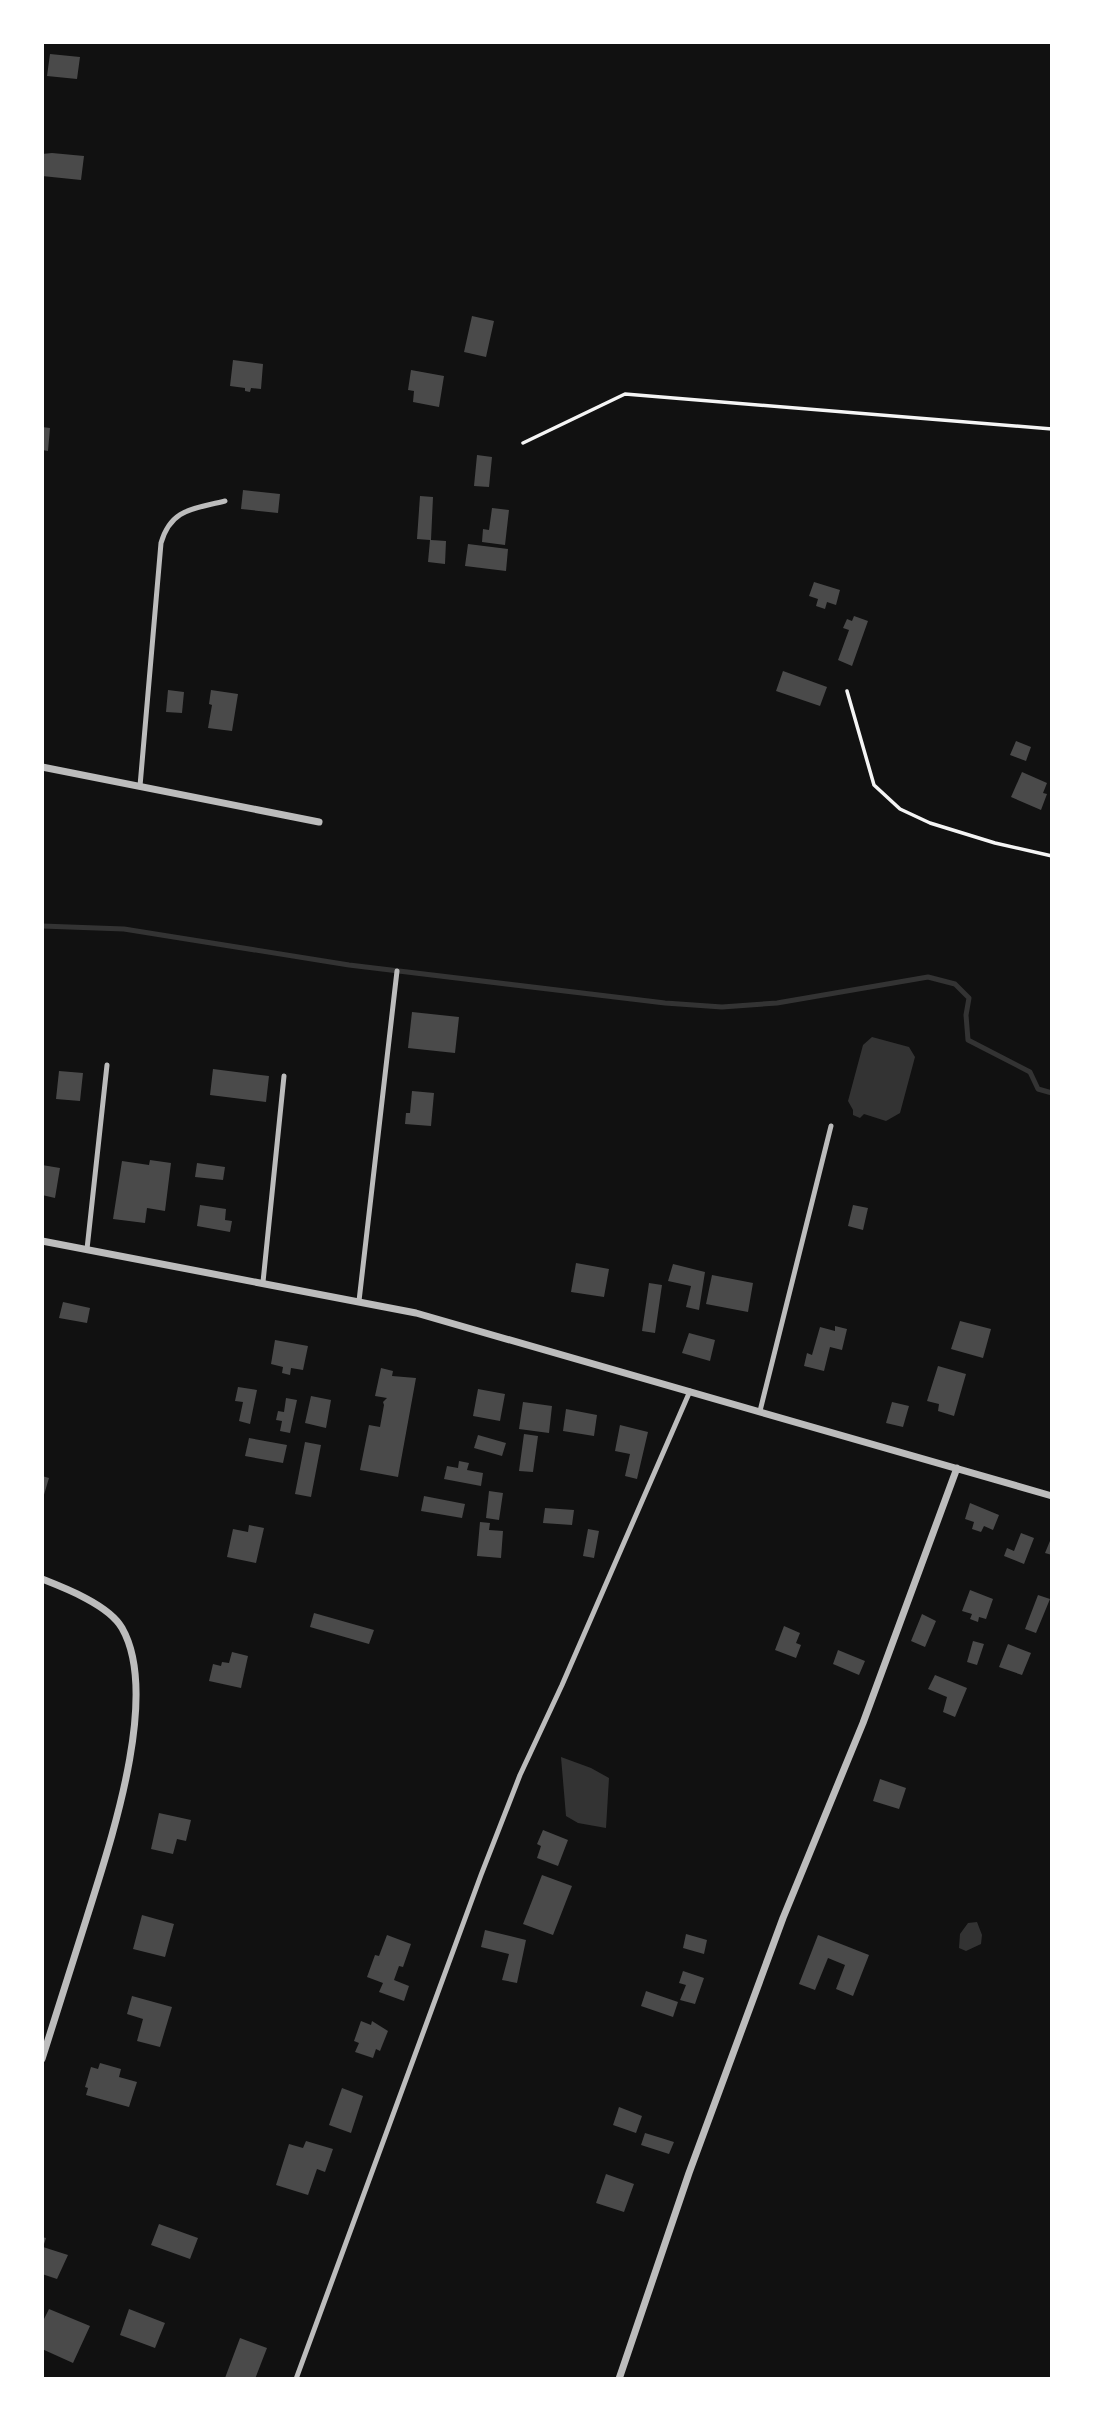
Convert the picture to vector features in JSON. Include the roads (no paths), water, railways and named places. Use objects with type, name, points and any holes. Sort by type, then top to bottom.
[{"type":"street","points":[[42,767],[318,822]]},
{"type":"street","points":[[42,1241],[416,1312],[1052,1496]]},
{"type":"street","points":[[619,2379],[689,2173],[783,1918],[863,1723],[957,1468]]},
{"type":"street","points":[[42,1579],[83,1598],[103,1610],[122,1627],[134,1658],[137,1684],[131,1747],[120,1809],[42,2059]]},
{"type":"lane","points":[[140,786],[161,543],[165,530],[180,513],[225,501]]},
{"type":"lane","points":[[359,1301],[397,971]]},
{"type":"lane","points":[[87,1249],[107,1065]]},
{"type":"lane","points":[[264,1282],[284,1076]]},
{"type":"lane","points":[[760,1411],[831,1126]]},
{"type":"lane","points":[[296,2379],[466,1914],[520,1775],[690,1391]]},
{"type":"waterway","points":[[42,926],[124,929],[349,965],[665,1003],[722,1007],[777,1003],[928,977],[955,984],[969,998],[966,1015],[968,1040],[1030,1072],[1038,1089],[1052,1093]]}]
